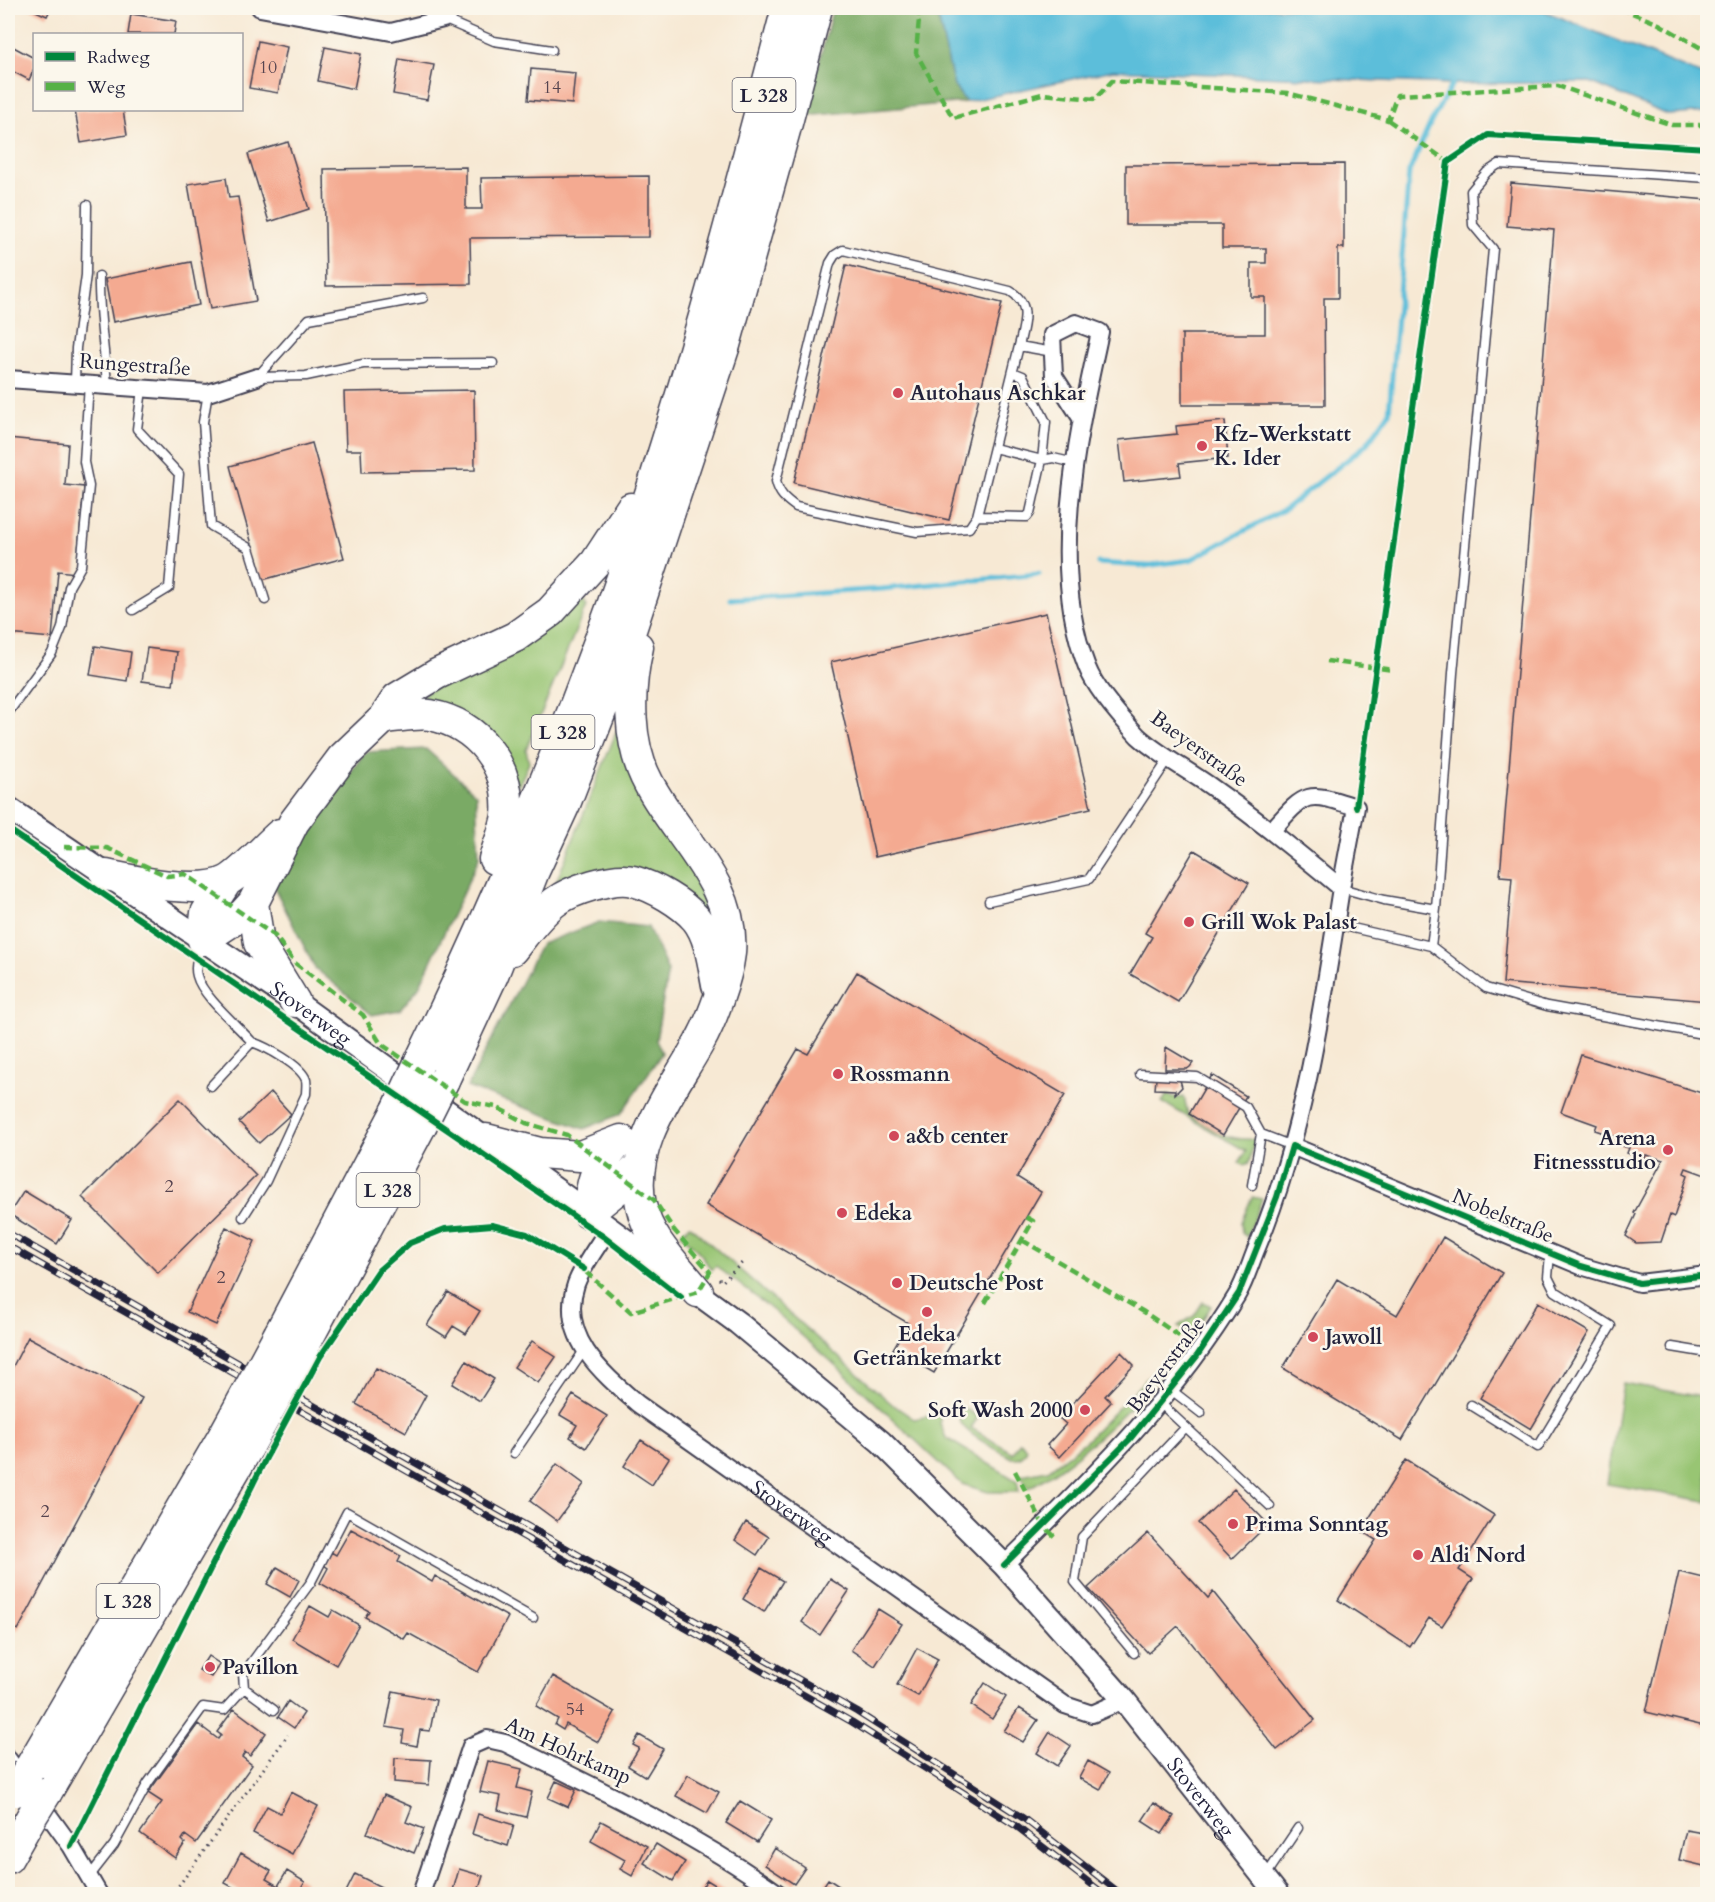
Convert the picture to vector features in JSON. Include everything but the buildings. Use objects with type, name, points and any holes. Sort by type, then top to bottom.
[{"type":"highway","name":"L 328","points":[[291,1341],[459,981],[514,856],[600,638],[653,479],[741,183],[787,8]]},
{"type":"highway","name":"L 328","points":[[8,1857],[23,1788],[237,1439],[291,1341],[422,1126],[493,975],[622,657],[665,530],[725,345],[787,123],[816,8]]},
{"type":"highway","points":[[202,940],[243,914],[253,903],[294,822],[342,758],[384,718],[397,698],[437,674],[515,637],[550,612],[595,563],[653,479]]},
{"type":"highway","points":[[665,530],[633,668],[634,744],[649,784],[713,878],[727,915],[730,953],[719,994],[700,1041],[662,1103],[640,1165],[641,1206],[654,1237],[707,1285]]},
{"type":"highway","points":[[384,718],[429,715],[462,725],[488,747],[505,782],[507,815],[459,981]]},
{"type":"highway","points":[[202,940],[206,913],[227,881],[294,822]]},
{"type":"highway","points":[[106,875],[159,886],[187,887],[227,881]]},
{"type":"highway","points":[[493,975],[536,920],[556,901],[585,886],[632,880],[667,896],[697,920],[710,951],[719,994]]},
{"type":"highway","points":[[253,903],[259,943],[295,1002]]},
{"type":"highway","points":[[599,1220],[592,1180],[601,1162],[621,1140],[662,1103]]},
{"type":"highway","points":[[486,1139],[540,1153],[579,1156],[621,1140]]},
{"type":"highway","points":[[599,1220],[614,1192],[640,1165]]},
{"type":"street","points":[[260,8],[390,32],[449,13]]},
{"type":"street","name":"Baeyerstraße","points":[[1053,352],[1052,335],[1076,323],[1100,332],[1081,418],[1066,556],[1076,627],[1087,668],[1110,703],[1140,737],[1272,830],[1341,888]]},
{"type":"street","points":[[1053,352],[1054,376],[1081,418]]},
{"type":"street","name":"Rungestraße","points":[[8,379],[208,393],[257,376]]},
{"type":"street","name":"Baeyerstraße","points":[[1004,1565],[1129,1440],[1197,1356],[1239,1293],[1277,1197],[1306,1094],[1356,807],[1316,794],[1297,801],[1272,830]]},
{"type":"street","name":"Stoverweg","points":[[8,808],[295,1002],[599,1220],[707,1285],[881,1442],[1004,1565],[1124,1700],[1271,1886]]},
{"type":"street","name":"Nobelstraße","points":[[1292,1146],[1581,1266],[1639,1283],[1707,1275]]},
{"type":"street","name":"Stoverweg","points":[[599,1220],[576,1285],[572,1309],[575,1332],[596,1367],[638,1404],[1065,1705],[1092,1714],[1124,1700]]},
{"type":"street","name":"Am Hohrkamp","points":[[421,1894],[471,1746],[487,1739],[505,1743],[642,1809],[748,1872],[779,1894]]},
{"type":"street","points":[[23,1788],[71,1846],[99,1894]]},
{"type":"lane","points":[[449,13],[494,41],[552,50]]},
{"type":"lane","points":[[1431,946],[1436,909],[1453,673],[1492,249],[1473,225],[1471,191],[1487,172],[1499,164],[1707,178]]},
{"type":"lane","points":[[8,712],[52,653],[62,628],[69,587],[81,566],[89,486],[84,462],[82,384],[76,348],[86,275],[87,206]]},
{"type":"lane","points":[[843,250],[1010,291],[1019,296],[1024,304],[1025,316],[1019,346],[977,516],[969,528],[917,532],[796,507],[784,499],[776,481],[830,263],[835,255],[843,250]]},
{"type":"lane","points":[[99,276],[98,306],[105,335],[107,386]]},
{"type":"lane","points":[[257,376],[309,319],[423,298]]},
{"type":"lane","points":[[1019,346],[1053,352]]},
{"type":"lane","points":[[257,376],[306,376],[363,364],[493,363]]},
{"type":"lane","points":[[977,516],[1027,517],[1030,513],[1042,460],[1046,422],[1023,376],[1013,372]]},
{"type":"lane","points":[[133,610],[169,588],[179,474],[137,429],[142,389]]},
{"type":"lane","points":[[208,393],[203,422],[211,526],[249,548],[265,600]]},
{"type":"lane","points":[[994,448],[1042,460],[1053,458],[1076,463]]},
{"type":"lane","points":[[989,901],[1089,879],[1170,757]]},
{"type":"lane","points":[[1341,888],[1384,900],[1436,909]]},
{"type":"lane","points":[[1335,924],[1431,946],[1486,988],[1547,1006],[1707,1035]]},
{"type":"lane","points":[[202,940],[196,975],[202,987],[252,1042],[284,1060],[300,1072],[307,1081],[306,1094],[266,1181],[243,1216]]},
{"type":"lane","points":[[211,1086],[252,1042]]},
{"type":"lane","points":[[1140,1074],[1197,1077],[1246,1107],[1261,1134],[1252,1185]]},
{"type":"lane","points":[[1261,1134],[1292,1146]]},
{"type":"lane","points":[[1471,1405],[1538,1447],[1611,1326],[1555,1291],[1548,1277],[1550,1254]]},
{"type":"lane","points":[[1672,1347],[1707,1353]]},
{"type":"lane","points":[[514,1453],[585,1348]]},
{"type":"lane","points":[[1165,1396],[1201,1413]]},
{"type":"lane","points":[[1165,1396],[1186,1427],[1269,1506]]},
{"type":"lane","points":[[1134,1653],[1075,1582],[1082,1537],[1186,1427]]},
{"type":"lane","points":[[89,1877],[114,1845],[148,1783],[203,1707],[224,1710],[244,1688],[243,1674],[311,1582],[346,1512],[532,1618]]},
{"type":"lane","points":[[244,1688],[274,1710]]},
{"type":"lane","points":[[1271,1886],[1298,1828]]},
{"type":"path","points":[[707,1285],[722,1281],[744,1261]]},
{"type":"path","points":[[170,1894],[180,1884],[288,1735]]},
{"type":"green space","points":[[833,8],[936,8],[954,86],[966,102],[805,116]]},
{"type":"green space","points":[[582,596],[586,606],[526,750],[529,763],[519,785],[417,698]]},
{"type":"green space","points":[[619,725],[691,860],[723,938],[675,888],[553,890]]},
{"type":"green space","points":[[426,749],[476,794],[479,858],[419,987],[400,1010],[372,1015],[315,968],[272,883],[365,752]]},
{"type":"green space","points":[[599,922],[648,927],[668,971],[656,1040],[662,1053],[621,1114],[584,1129],[467,1087],[541,944]]},
{"type":"green space","points":[[1167,1095],[1184,1097],[1188,1114],[1220,1133],[1235,1138],[1255,1139],[1249,1163],[1244,1165],[1239,1163],[1246,1151],[1162,1102]]},
{"type":"green space","points":[[1252,1197],[1262,1199],[1247,1237],[1242,1233],[1241,1222]]},
{"type":"green space","points":[[689,1225],[892,1404],[914,1419],[940,1414],[940,1423],[946,1438],[1017,1481],[1019,1492],[988,1492],[962,1484],[832,1362],[770,1308],[716,1266],[711,1270],[701,1254],[681,1234]]},
{"type":"green space","points":[[1203,1302],[1211,1306],[1193,1336],[1178,1326],[1194,1316]]},
{"type":"green space","points":[[1180,1344],[1184,1347],[1169,1365],[1112,1425],[1069,1461],[1028,1488],[1021,1475],[1048,1470],[1086,1441]]},
{"type":"green space","points":[[1623,1383],[1707,1398],[1707,1501],[1607,1484]]},
{"type":"green space","points":[[964,1408],[978,1417],[971,1428],[1013,1453],[1020,1442],[1027,1448],[1025,1453],[1020,1457],[1012,1458],[977,1438],[969,1432],[959,1418],[959,1410]]},
{"type":"water","points":[[936,8],[1537,8],[1707,77],[1707,112],[1668,115],[1590,82],[1452,84],[1113,70],[966,102],[954,86]]},
{"type":"waterway","points":[[1098,563],[1145,566],[1190,560],[1285,509],[1366,445],[1389,413],[1409,172],[1431,122],[1452,84]]},
{"type":"waterway","points":[[730,599],[882,589],[1039,574]]},
{"type":"railway","points":[[8,1233],[857,1712],[1023,1818],[1121,1894]]},
{"type":"railway","points":[[8,1246],[852,1722],[1016,1826],[1104,1894]]},
{"type":"marked path","points":[[920,8],[916,53],[953,118],[1042,94],[1095,99],[1112,81],[1288,93],[1388,120],[1397,95],[1558,86],[1672,125],[1708,125]]},
{"type":"marked path","points":[[1620,8],[1659,24],[1708,52]]},
{"type":"marked path","points":[[1388,120],[1448,162]]},
{"type":"marked path","points":[[1327,661],[1393,670]]},
{"type":"marked path","points":[[64,847],[107,848],[167,876],[185,874],[275,936],[295,963],[363,1015],[381,1044],[465,1101],[496,1107],[526,1123],[567,1135],[654,1200],[674,1230],[710,1272],[698,1292],[631,1312],[580,1267]]},
{"type":"marked path","points":[[985,1303],[1033,1221],[1026,1217]]},
{"type":"marked path","points":[[1022,1240],[1144,1312],[1191,1344]]},
{"type":"marked path","points":[[1015,1471],[1044,1526],[1057,1539]]},
{"type":"cycle path","points":[[1356,807],[1448,162],[1488,135],[1708,148]]},
{"type":"cycle path","points":[[8,829],[604,1237],[681,1297]]},
{"type":"cycle path","points":[[1004,1565],[1129,1440],[1197,1356],[1239,1293],[1277,1197],[1292,1146],[1581,1266],[1639,1283],[1708,1275]]},
{"type":"cycle path","points":[[71,1846],[267,1456],[320,1357],[379,1270],[410,1243],[445,1229],[492,1225],[527,1234],[584,1269]]},
{"type":"place","name":"Autohaus Aschkar","points":[[898,393]]},
{"type":"place","name":"Kfz-Werkstatt K. Ider","points":[[1202,446]]},
{"type":"place","name":"Grill Wok Palast","points":[[1189,922]]},
{"type":"place","name":"Rossmann","points":[[838,1074]]},
{"type":"place","name":"a&b center","points":[[894,1136]]},
{"type":"place","name":"Arena Fitnessstudio","points":[[1668,1150]]},
{"type":"place","name":"Edeka","points":[[842,1213]]},
{"type":"place","name":"Deutsche Post","points":[[897,1283]]},
{"type":"place","name":"Edeka Getränkemarkt","points":[[927,1312]]},
{"type":"place","name":"Jawoll","points":[[1313,1337]]},
{"type":"place","name":"Soft Wash 2000","points":[[1085,1410]]},
{"type":"place","name":"Prima Sonntag","points":[[1233,1524]]},
{"type":"place","name":"Aldi Nord","points":[[1418,1555]]},
{"type":"place","name":"Pavillon","points":[[210,1667]]}]
